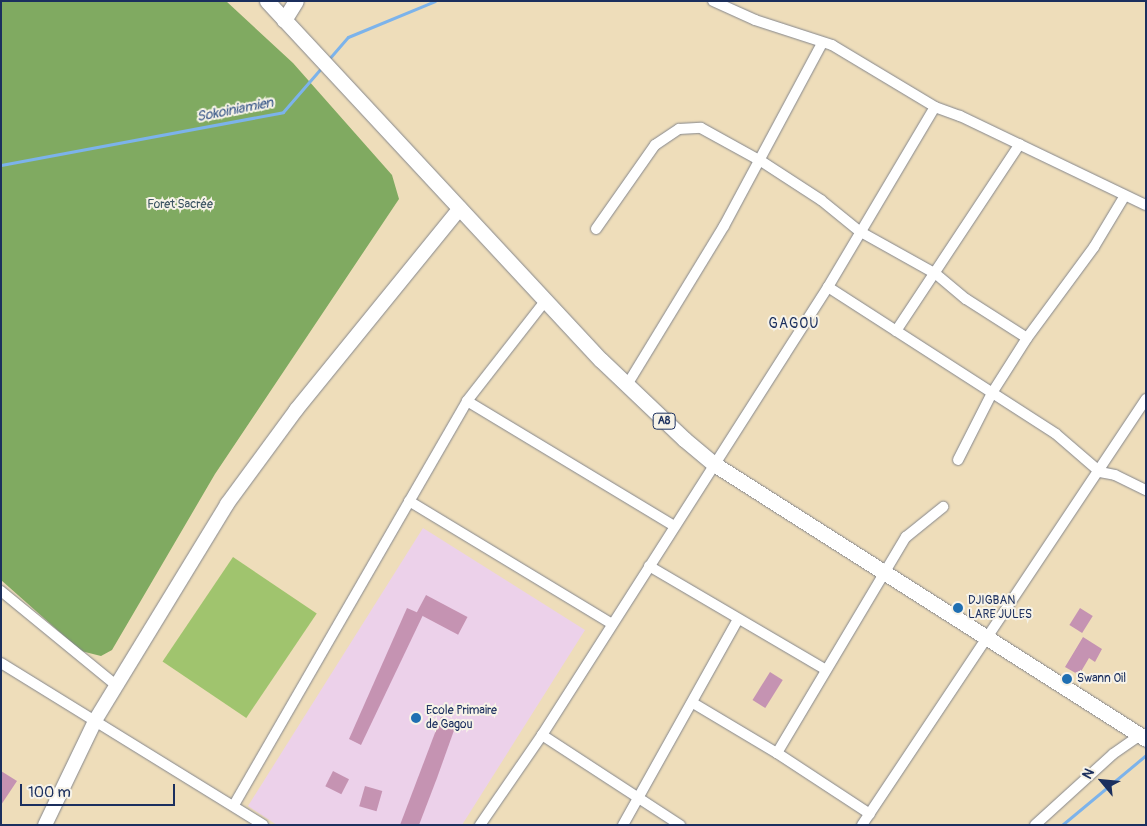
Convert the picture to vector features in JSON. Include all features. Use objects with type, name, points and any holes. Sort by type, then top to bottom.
[{"type":"main road","name":"A8","points":[[267,1],[627,385],[714,464],[884,570],[1143,737]]},
{"type":"main road","points":[[284,20],[296,1]]},
{"type":"street","points":[[713,1],[755,20],[838,48],[935,107],[960,116],[1124,197],[1146,205]]},
{"type":"street","points":[[627,385],[761,161],[822,42]]},
{"type":"street","points":[[480,825],[542,736],[674,526],[828,288],[859,231],[935,107]]},
{"type":"street","points":[[596,228],[650,150],[679,129],[706,130],[761,161],[821,200],[859,231],[936,274],[966,299],[1027,338]]},
{"type":"street","points":[[896,331],[936,274],[1020,144]]},
{"type":"street","points":[[958,460],[992,393],[1027,338],[1094,247],[1124,197]]},
{"type":"street","points":[[45,825],[96,719],[205,535],[249,472],[460,208]]},
{"type":"street","points":[[828,288],[1056,434],[1100,472],[1115,475],[1146,490]]},
{"type":"street","points":[[234,805],[466,401],[546,300]]},
{"type":"street","points":[[862,825],[987,636],[1100,472],[1146,399]]},
{"type":"street","points":[[466,401],[674,526]]},
{"type":"street","points":[[409,501],[612,624]]},
{"type":"street","points":[[777,753],[884,570],[906,537],[943,507]]},
{"type":"street","points":[[649,566],[826,670]]},
{"type":"street","points":[[1,590],[116,685]]},
{"type":"street","points":[[623,825],[738,619]]},
{"type":"street","points":[[1,663],[96,719],[263,825]]},
{"type":"street","points":[[692,703],[777,753],[870,814]]},
{"type":"street","points":[[542,736],[680,825]]},
{"type":"street","points":[[1035,825],[1112,754],[1143,737]]},
{"type":"shaded area","name":"Ecole Primaire de Gagou","points":[[423,528],[585,630],[462,825],[277,825],[248,806]]},
{"type":"green space","name":"Foret Sacrée","points":[[1,1],[226,1],[293,63],[392,175],[399,199],[215,474],[112,650],[101,656],[81,651],[1,580]]},
{"type":"green space","points":[[233,557],[317,613],[246,718],[163,661]]},
{"type":"building","points":[[426,595],[467,617],[458,635],[417,613]]},
{"type":"building","points":[[407,608],[423,615],[361,745],[349,739]]},
{"type":"building","points":[[1080,608],[1093,616],[1082,633],[1069,625]]},
{"type":"building","points":[[1083,637],[1102,649],[1095,662],[1089,658],[1079,675],[1065,667]]},
{"type":"building","points":[[770,672],[783,680],[765,708],[753,700]]},
{"type":"building","points":[[441,717],[457,722],[437,778],[419,825],[400,825]]},
{"type":"building","points":[[1,771],[17,781],[1,805]]},
{"type":"building","points":[[333,771],[349,779],[341,794],[325,786]]},
{"type":"building","points":[[365,786],[382,791],[377,811],[359,806]]},
{"type":"waterway","name":"Sokoiniamien","points":[[328,60],[348,37],[435,1]]},
{"type":"waterway","name":"Sokoiniamien","points":[[1,165],[283,112],[322,67]]},
{"type":"waterway","points":[[1062,825],[1146,755]]},
{"type":"place","name":"DJIGBAN LARE JULES","points":[[958,608]]},
{"type":"place","name":"Swann Oil","points":[[1067,679]]},
{"type":"place","name":"Ecole Primaire de Gagou","points":[[416,718]]},
{"type":"district","name":"GAGOU","points":[[794,324]]}]
